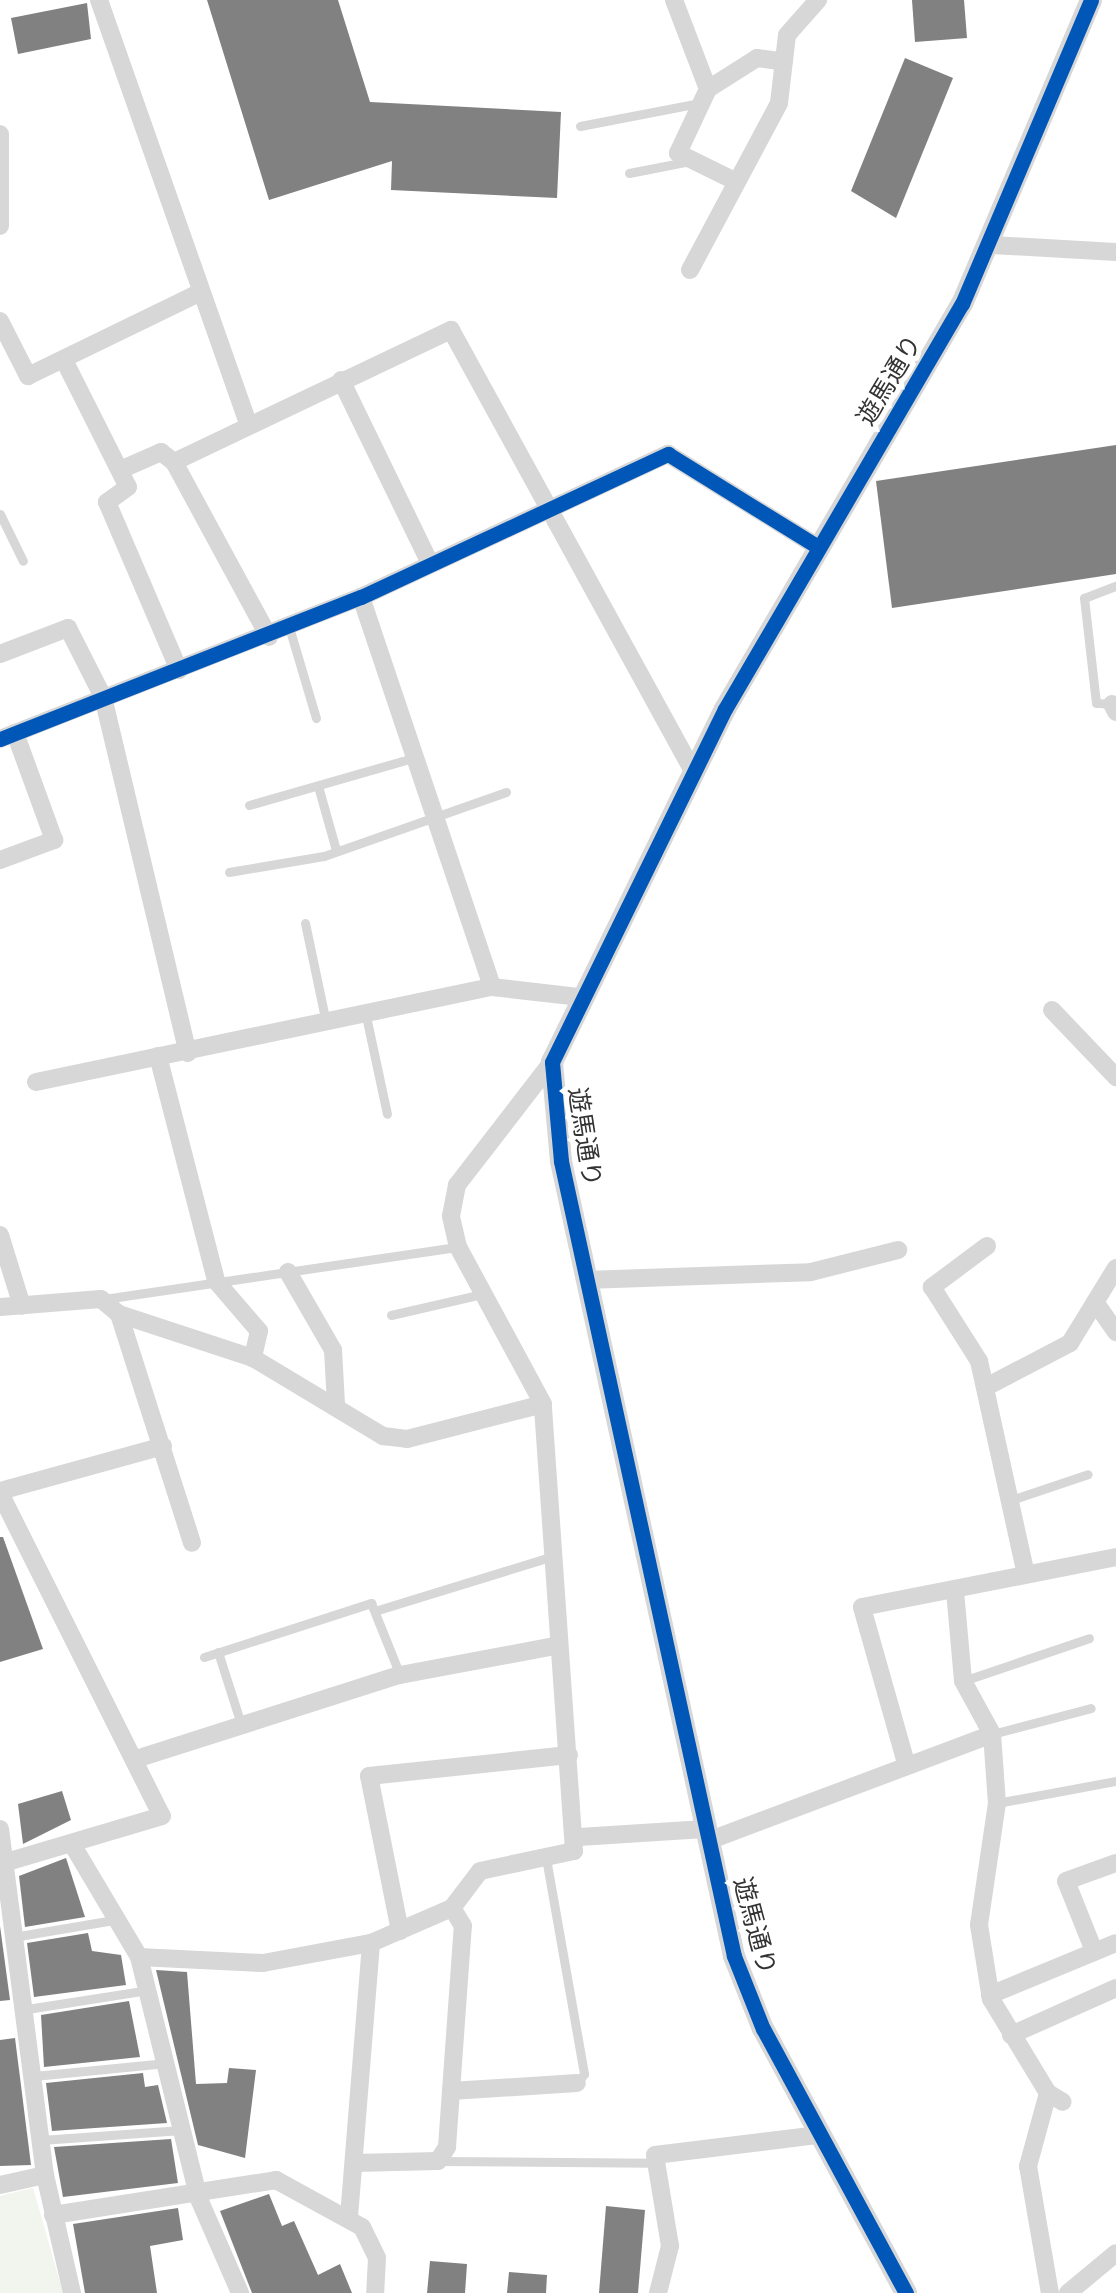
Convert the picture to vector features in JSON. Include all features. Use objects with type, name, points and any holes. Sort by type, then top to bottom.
[{"type":"street","points":[[99,0],[249,425]]},
{"type":"street","points":[[674,0],[705,96]]},
{"type":"street","points":[[690,270],[779,104],[786,35],[818,0]]},
{"type":"street","name":"遊馬通り","points":[[906,2293],[817,2135],[747,1996],[706,1835],[586,1280],[552,1062],[580,997],[694,773],[818,547],[992,245],[1092,0]]},
{"type":"street","points":[[735,181],[678,153],[705,96],[757,58],[784,62]]},
{"type":"street","points":[[0,134],[0,226]]},
{"type":"street","points":[[992,245],[1116,252]]},
{"type":"street","points":[[0,321],[28,376],[201,292]]},
{"type":"street","points":[[174,462],[451,330],[694,773]]},
{"type":"street","points":[[64,360],[128,487],[107,502],[179,670]]},
{"type":"street","points":[[341,380],[430,563]]},
{"type":"street","points":[[120,470],[161,452],[174,462],[270,637]]},
{"type":"street","points":[[0,860],[54,840],[8,736],[270,637],[668,454],[818,547]]},
{"type":"street","points":[[361,598],[409,760],[492,988]]},
{"type":"street","points":[[0,654],[68,628],[103,697],[188,1053]]},
{"type":"street","points":[[36,1082],[492,988],[580,997]]},
{"type":"street","points":[[1052,1010],[1116,1076]]},
{"type":"street","points":[[158,1056],[218,1283],[259,1331],[252,1358]]},
{"type":"street","points":[[139,1957],[263,1963],[371,1943],[452,1908],[480,1871],[574,1851],[580,1836],[555,1646],[550,1558],[556,1509],[544,1404],[458,1247],[457,1186],[552,1062]]},
{"type":"street","points":[[0,1235],[22,1306]]},
{"type":"street","points":[[987,1246],[932,1287],[986,1387],[1005,1502],[1025,1571]]},
{"type":"street","points":[[586,1280],[811,1272],[898,1250]]},
{"type":"street","points":[[986,1387],[1070,1344],[1116,1268]]},
{"type":"street","points":[[288,1272],[333,1350],[336,1403]]},
{"type":"street","points":[[0,1308],[101,1299],[119,1314],[252,1358],[336,1403],[383,1436],[407,1439],[544,1404]]},
{"type":"street","points":[[1095,1302],[1116,1332]]},
{"type":"street","points":[[119,1314],[192,1542]]},
{"type":"street","points":[[5,1862],[162,1816],[0,1492],[163,1446]]},
{"type":"street","points":[[906,1763],[862,1607],[955,1591],[1025,1571],[1116,1557]]},
{"type":"street","points":[[955,1591],[963,1681],[992,1734],[997,1804],[979,1925],[990,1995],[1011,2035],[1055,2098],[1028,2166],[1050,2293]]},
{"type":"street","points":[[136,1759],[400,1675],[555,1646]]},
{"type":"street","points":[[580,1836],[706,1835],[992,1734]]},
{"type":"street","points":[[400,1932],[369,1776],[569,1755]]},
{"type":"street","points":[[0,1830],[19,1936],[45,2175],[72,2293]]},
{"type":"street","points":[[72,1844],[139,1957],[199,2199],[240,2293]]},
{"type":"street","points":[[1094,1951],[1066,1881],[1116,1862]]},
{"type":"street","points":[[354,2163],[438,2161],[451,2091],[463,1926],[452,1908]]},
{"type":"street","points":[[349,2217],[371,1943]]},
{"type":"street","points":[[990,1995],[1116,1943]]},
{"type":"street","points":[[1011,2035],[1116,1988]]},
{"type":"street","points":[[451,2091],[577,2083]]},
{"type":"street","points":[[658,2293],[670,2246],[651,2162],[817,2135]]},
{"type":"street","points":[[0,2185],[45,2175]]},
{"type":"street","points":[[53,2216],[199,2199],[260,2176],[349,2217],[377,2258],[375,2293]]},
{"type":"street","points":[[1068,2293],[1116,2253]]},
{"type":"lane","points":[[580,126],[705,96]]},
{"type":"lane","points":[[629,173],[693,160]]},
{"type":"lane","points":[[0,514],[23,561]]},
{"type":"lane","points":[[1114,708],[1096,703],[1084,598],[1116,586]]},
{"type":"lane","points":[[290,627],[316,718]]},
{"type":"lane","points":[[250,805],[409,760]]},
{"type":"lane","points":[[318,786],[336,850]]},
{"type":"lane","points":[[229,872],[336,850],[506,792]]},
{"type":"lane","points":[[304,923],[327,1025]]},
{"type":"lane","points":[[366,1016],[386,1114]]},
{"type":"lane","points":[[101,1299],[458,1247]]},
{"type":"lane","points":[[391,1315],[482,1294]]},
{"type":"lane","points":[[1005,1502],[1088,1474]]},
{"type":"lane","points":[[378,1610],[550,1558]]},
{"type":"lane","points":[[204,1657],[371,1603],[378,1610],[400,1675]]},
{"type":"lane","points":[[963,1681],[1089,1638]]},
{"type":"lane","points":[[218,1652],[241,1724]]},
{"type":"lane","points":[[992,1734],[1091,1708]]},
{"type":"lane","points":[[997,1804],[1116,1781]]},
{"type":"lane","points":[[546,1858],[584,2074],[577,2083]]},
{"type":"lane","points":[[19,1936],[114,1920]]},
{"type":"lane","points":[[27,2009],[148,1990]]},
{"type":"lane","points":[[34,2076],[167,2063]]},
{"type":"lane","points":[[41,2140],[182,2130]]},
{"type":"lane","points":[[438,2161],[651,2162]]},
{"type":"shaded area","points":[[33,2188],[63,2293],[0,2293],[0,2196]]},
{"type":"building","points":[[207,0],[338,0],[370,102],[561,112],[557,198],[391,190],[392,161],[269,200]]},
{"type":"building","points":[[912,0],[964,0],[967,38],[915,42]]},
{"type":"building","points":[[87,3],[91,39],[18,54],[11,18]]},
{"type":"building","points":[[905,58],[953,78],[896,218],[851,191]]},
{"type":"building","points":[[1116,445],[1116,574],[892,608],[876,481]]},
{"type":"building","points":[[0,1537],[43,1649],[0,1662]]},
{"type":"building","points":[[62,1791],[71,1820],[23,1844],[18,1804]]},
{"type":"building","points":[[66,1858],[85,1917],[25,1927],[19,1876]]},
{"type":"building","points":[[0,1926],[10,2000],[0,2001]]},
{"type":"building","points":[[88,1933],[92,1951],[121,1955],[126,1985],[34,1997],[27,1943]]},
{"type":"building","points":[[156,1970],[187,1972],[196,2084],[227,2083],[229,2068],[256,2070],[245,2158],[198,2145]]},
{"type":"building","points":[[129,2001],[140,2057],[44,2067],[41,2015]]},
{"type":"building","points":[[15,2038],[31,2165],[0,2166],[0,2040]]},
{"type":"building","points":[[143,2073],[145,2087],[158,2085],[167,2123],[52,2131],[46,2083]]},
{"type":"building","points":[[171,2139],[178,2183],[63,2197],[54,2147]]},
{"type":"building","points":[[269,2194],[282,2226],[294,2221],[318,2275],[340,2264],[352,2293],[252,2293],[220,2211]]},
{"type":"building","points":[[606,2206],[645,2210],[638,2293],[599,2293]]},
{"type":"building","points":[[178,2208],[183,2240],[150,2246],[157,2293],[85,2293],[73,2224]]},
{"type":"building","points":[[430,2261],[467,2264],[465,2293],[427,2293]]},
{"type":"building","points":[[509,2272],[547,2275],[546,2293],[507,2293]]},
{"type":"cycle path","points":[[906,2293],[763,2029],[734,1956],[561,1161],[552,1062],[725,709],[962,304],[1091,0]]},
{"type":"cycle path","points":[[0,739],[361,597],[668,454],[818,547]]}]
